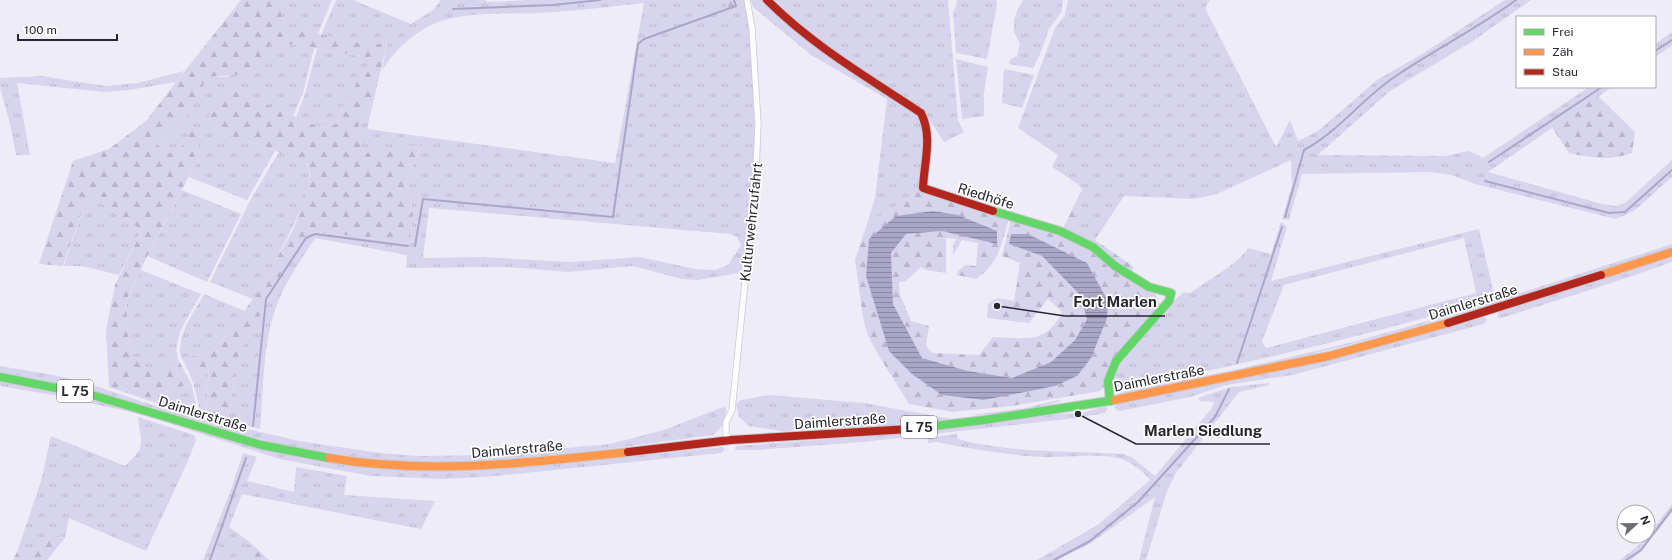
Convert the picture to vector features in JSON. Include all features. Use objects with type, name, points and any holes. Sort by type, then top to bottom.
[{"type":"main road","name":"Riedhöfe","points":[[766,0],[791,24],[811,40],[921,113],[927,127],[923,188],[1060,231],[1093,247],[1115,266],[1149,287],[1171,293],[1169,301],[1154,316],[1116,361],[1108,381],[1109,397]]},
{"type":"main road","name":"Daimlerstraße","points":[[0,377],[71,390],[261,445],[308,455],[346,461],[408,466],[453,467],[520,464],[731,440],[896,430],[984,420],[1242,375],[1336,354],[1492,310],[1672,252]]},
{"type":"street","name":"Kulturwehrzufahrt","points":[[731,440],[726,435],[726,422],[732,410],[756,173],[758,123],[752,28],[747,0]]},
{"type":"green space","points":[[241,0],[281,0],[282,20],[289,28],[366,44],[387,44],[375,94],[355,133],[361,142],[364,153],[422,144],[406,180],[413,213],[410,243],[317,232],[309,233],[247,336],[237,360],[228,420],[206,414],[209,369],[189,372],[182,359],[210,352],[225,337],[253,299],[292,232],[299,214],[310,175],[307,164],[301,160],[212,129],[206,119],[227,88],[322,128],[336,124],[346,100],[372,58],[283,43],[271,44],[268,48],[264,61],[253,70],[238,74],[208,77],[184,119],[156,144],[177,157],[192,127],[200,131],[198,159],[152,246],[126,301],[129,351],[153,374],[179,361],[191,383],[158,395],[156,403],[109,387],[106,330],[115,285],[142,230],[98,201],[85,202],[63,266],[39,264],[73,161],[109,149],[146,121]]},
{"type":"green space","points":[[281,0],[332,0],[318,34],[289,28],[282,20]]},
{"type":"green space","points":[[336,0],[353,0],[411,24],[433,10],[441,0],[485,0],[488,2],[528,0],[725,0],[729,13],[747,9],[754,76],[755,108],[753,173],[744,272],[698,280],[682,279],[633,266],[568,272],[507,267],[406,268],[407,255],[315,238],[286,285],[273,317],[264,365],[260,429],[228,420],[237,360],[247,336],[309,233],[317,232],[410,243],[413,213],[406,180],[422,145],[364,153],[361,142],[355,133],[375,94],[367,129],[615,163],[644,3],[538,13],[455,17],[435,23],[417,33],[393,55],[382,71],[387,44],[366,44],[321,35]],"holes":[[[429,208],[730,234],[737,237],[741,245],[728,265],[715,270],[695,269],[640,257],[569,262],[484,257],[423,258]]]},
{"type":"green space","points":[[725,0],[744,0],[747,9],[728,13]]},
{"type":"green space","points":[[751,0],[763,0],[914,110],[922,121],[924,139],[920,166],[920,191],[867,224],[875,198],[887,99],[811,55],[753,7]]},
{"type":"green space","points":[[770,0],[948,0],[958,120],[964,132],[944,142],[929,119],[816,42]]},
{"type":"green space","points":[[957,0],[996,0],[997,5],[987,59],[956,53],[953,12],[956,7]]},
{"type":"green space","points":[[1023,0],[1063,0],[1061,13],[1049,29],[1033,68],[1009,64],[1010,59],[1017,56],[1020,44],[1014,32],[1014,20]]},
{"type":"green space","points":[[1068,0],[1210,0],[1205,8],[1276,147],[1290,120],[1298,141],[1318,131],[1377,80],[1422,54],[1505,0],[1531,0],[1473,41],[1390,91],[1318,155],[1445,156],[1469,151],[1483,158],[1588,88],[1611,88],[1488,172],[1602,204],[1615,206],[1625,203],[1672,160],[1672,177],[1634,211],[1616,219],[1475,184],[1452,175],[1428,172],[1302,174],[1289,220],[1282,219],[1292,185],[1291,160],[1217,194],[1194,199],[1124,196],[1095,240],[1072,224],[1084,194],[1079,185],[1052,167],[1058,155],[1018,128],[1055,28],[1065,15]]},
{"type":"green space","points":[[1672,32],[1672,46],[1656,56],[1656,43]]},
{"type":"green space","points":[[283,43],[314,48],[303,93],[293,116],[227,88],[212,129],[275,151],[247,200],[189,177],[198,159],[192,128],[177,157],[156,144],[184,119],[208,77],[227,77],[265,59],[266,50],[271,44]]},
{"type":"green space","points":[[317,49],[373,58],[346,100],[336,124],[322,128],[296,117],[305,94]]},
{"type":"green space","points":[[956,59],[988,67],[984,93],[984,116],[962,119]]},
{"type":"green space","points":[[1004,69],[1034,75],[1022,108],[1002,103]]},
{"type":"green space","points":[[184,71],[176,82],[129,90],[104,92],[17,83],[30,155],[16,155],[10,124],[0,87],[0,78],[41,76],[106,86],[138,83]]},
{"type":"green space","points":[[1598,96],[1635,132],[1632,153],[1624,156],[1601,158],[1569,153],[1552,127]]},
{"type":"green space","points":[[279,152],[297,158],[306,164],[309,175],[307,191],[280,253],[253,299],[210,282],[251,199]]},
{"type":"green space","points":[[182,190],[241,214],[207,282],[147,256]]},
{"type":"green space","points":[[920,191],[1009,219],[998,253],[990,267],[976,279],[957,275],[958,271],[965,265],[976,266],[978,243],[962,240],[953,255],[953,246],[956,239],[946,238],[946,273],[927,270],[921,267],[906,281],[899,282],[900,295],[911,321],[929,326],[926,346],[932,353],[979,355],[993,337],[1034,337],[1042,335],[1056,323],[1062,312],[1048,299],[1029,323],[987,318],[988,303],[998,298],[1014,301],[1020,263],[1002,256],[1011,220],[1061,233],[1081,191],[1084,194],[1072,224],[1134,267],[1129,277],[1153,292],[1157,296],[1160,307],[1115,359],[1105,387],[1100,391],[1012,406],[952,412],[909,404],[868,336],[863,317],[855,260],[867,224]],"holes":[[[958,215],[997,232],[997,243],[942,231],[906,234],[890,253],[893,304],[922,358],[968,371],[1012,378],[1051,362],[1075,340],[1087,319],[1080,295],[1042,256],[1010,244],[1028,234],[1087,263],[1108,301],[1055,386],[912,374],[869,239]]]},
{"type":"green space","points":[[98,201],[142,230],[119,275],[82,266],[64,266],[85,202]]},
{"type":"green space","points":[[1281,222],[1287,227],[1271,281],[1479,229],[1495,298],[1402,324],[1262,359],[1121,388],[1116,388],[1112,385],[1113,371],[1157,316],[1184,292],[1190,293],[1222,272],[1237,260],[1248,248],[1271,254]],"holes":[[[1464,238],[1476,293],[1266,348],[1262,341],[1284,285]]]},
{"type":"green space","points":[[1672,244],[1672,247],[1619,265],[1458,315],[1296,358],[1241,371],[1240,369],[1353,342],[1467,310]]},
{"type":"green space","points":[[1672,256],[1672,262],[1587,291],[1501,318],[1497,317],[1499,312]]},
{"type":"green space","points":[[141,270],[201,294],[179,335],[177,353],[179,361],[153,375],[129,351],[126,301]]},
{"type":"green space","points":[[204,294],[245,311],[225,337],[210,352],[182,359],[180,351],[183,334]]},
{"type":"green space","points":[[1484,317],[1487,319],[1484,324],[1292,375],[1226,385],[1190,397],[1120,411],[1116,410],[1114,407],[1117,404],[1318,362]]},
{"type":"green space","points":[[0,366],[54,375],[90,384],[167,410],[299,441],[380,453],[418,456],[489,455],[610,444],[664,430],[723,407],[726,408],[726,412],[721,427],[713,435],[540,458],[482,462],[427,463],[367,459],[276,444],[91,390],[0,372]]},
{"type":"green space","points":[[209,369],[206,414],[201,413],[189,372]]},
{"type":"green space","points":[[1225,372],[1227,374],[1124,394],[1118,393]]},
{"type":"green space","points":[[0,380],[119,406],[216,436],[407,470],[466,471],[503,469],[723,447],[725,450],[721,453],[485,477],[443,479],[371,476],[279,459],[144,415],[58,396],[0,386]]},
{"type":"green space","points":[[191,383],[196,403],[194,411],[187,411],[156,403],[158,395]]},
{"type":"green space","points":[[1269,383],[1270,385],[1239,392],[1176,473],[1167,491],[1146,560],[1139,560],[1155,497],[1091,543],[1058,560],[1037,560],[1099,524],[1150,480],[1135,466],[1124,460],[1106,456],[1042,457],[1015,455],[937,442],[928,443],[927,438],[957,434],[958,439],[1000,447],[1040,451],[1123,454],[1133,458],[1155,476],[1212,408],[1214,402],[1200,401],[1198,398],[1231,387]]},
{"type":"green space","points":[[769,395],[864,403],[952,419],[872,427],[782,431],[749,426],[739,417],[736,404],[741,400]]},
{"type":"green space","points":[[1058,400],[1062,401],[1016,411],[970,415],[1026,408]]},
{"type":"green space","points":[[1105,406],[1108,409],[1105,413],[1077,418],[863,442],[756,450],[735,450],[736,446],[871,436],[1058,414],[1082,413]]},
{"type":"green space","points":[[138,417],[194,435],[196,440],[188,461],[146,551],[69,518],[65,538],[52,535],[39,549],[17,552],[41,481],[51,436],[125,466],[140,449],[141,439]]},
{"type":"green space","points":[[243,453],[257,457],[247,481],[294,492],[296,467],[347,476],[344,495],[435,501],[421,529],[242,494],[229,527],[251,543],[239,557],[241,560],[203,560],[232,487]]},
{"type":"green space","points":[[1672,504],[1672,512],[1656,533],[1656,525]]},
{"type":"green space","points":[[52,535],[65,538],[47,560],[13,560],[17,552],[39,549]]},
{"type":"green space","points":[[251,543],[269,560],[241,560],[239,557]]},
{"type":"green space","points":[[1640,544],[1647,544],[1642,551],[1631,560],[1620,560]]},
{"type":"shaded area","points":[[933,211],[958,215],[997,231],[997,244],[942,231],[906,234],[891,253],[893,304],[922,358],[968,371],[1012,378],[1051,362],[1075,340],[1087,319],[1080,295],[1042,256],[1009,244],[1011,234],[1028,234],[1087,263],[1108,301],[1107,318],[1091,358],[1077,376],[1055,386],[984,400],[942,395],[912,374],[889,351],[866,276],[869,239],[896,216]]},
{"type":"waterway","points":[[453,9],[553,5],[600,0]]},
{"type":"waterway","points":[[415,246],[423,199],[613,217],[638,44],[644,39],[736,6],[734,0]]},
{"type":"waterway","points":[[1285,217],[1304,150],[1328,134],[1370,96],[1393,78],[1501,11],[1516,0]]},
{"type":"waterway","points":[[1656,50],[1672,40]]},
{"type":"waterway","points":[[1489,162],[1600,88]]},
{"type":"waterway","points":[[1485,181],[1609,213],[1625,212],[1672,170]]},
{"type":"waterway","points":[[1237,363],[1282,227]]},
{"type":"waterway","points":[[253,426],[266,299],[306,238],[315,234],[408,246]]},
{"type":"waterway","points":[[1054,560],[1090,541],[1138,502],[1215,417],[1229,389]]},
{"type":"waterway","points":[[210,560],[246,458]]},
{"type":"waterway","points":[[1626,560],[1641,550],[1672,509]]},
{"type":"traffic: fast","points":[[993,211],[1060,231],[1093,247],[1115,266],[1149,287],[1171,293],[1169,301],[1116,361],[1108,381],[1110,401]]},
{"type":"traffic: fast","points":[[0,377],[92,395],[261,445],[329,458]]},
{"type":"traffic: fast","points":[[909,429],[984,420],[1115,400]]},
{"type":"traffic: slow","points":[[1601,275],[1672,252]]},
{"type":"traffic: slow","points":[[1115,400],[1329,356],[1448,323]]},
{"type":"traffic: slow","points":[[329,458],[404,466],[479,466],[628,452]]},
{"type":"traffic: jam","points":[[767,0],[785,17],[822,46],[861,74],[921,113],[927,131],[927,150],[923,188],[993,211]]},
{"type":"traffic: jam","points":[[1448,323],[1601,275]]},
{"type":"traffic: jam","points":[[628,452],[731,440],[909,429]]},
{"type":"place","name":"Fort Marlen","points":[[997,306]]},
{"type":"place","name":"Marlen Siedlung","points":[[1078,414]]}]
